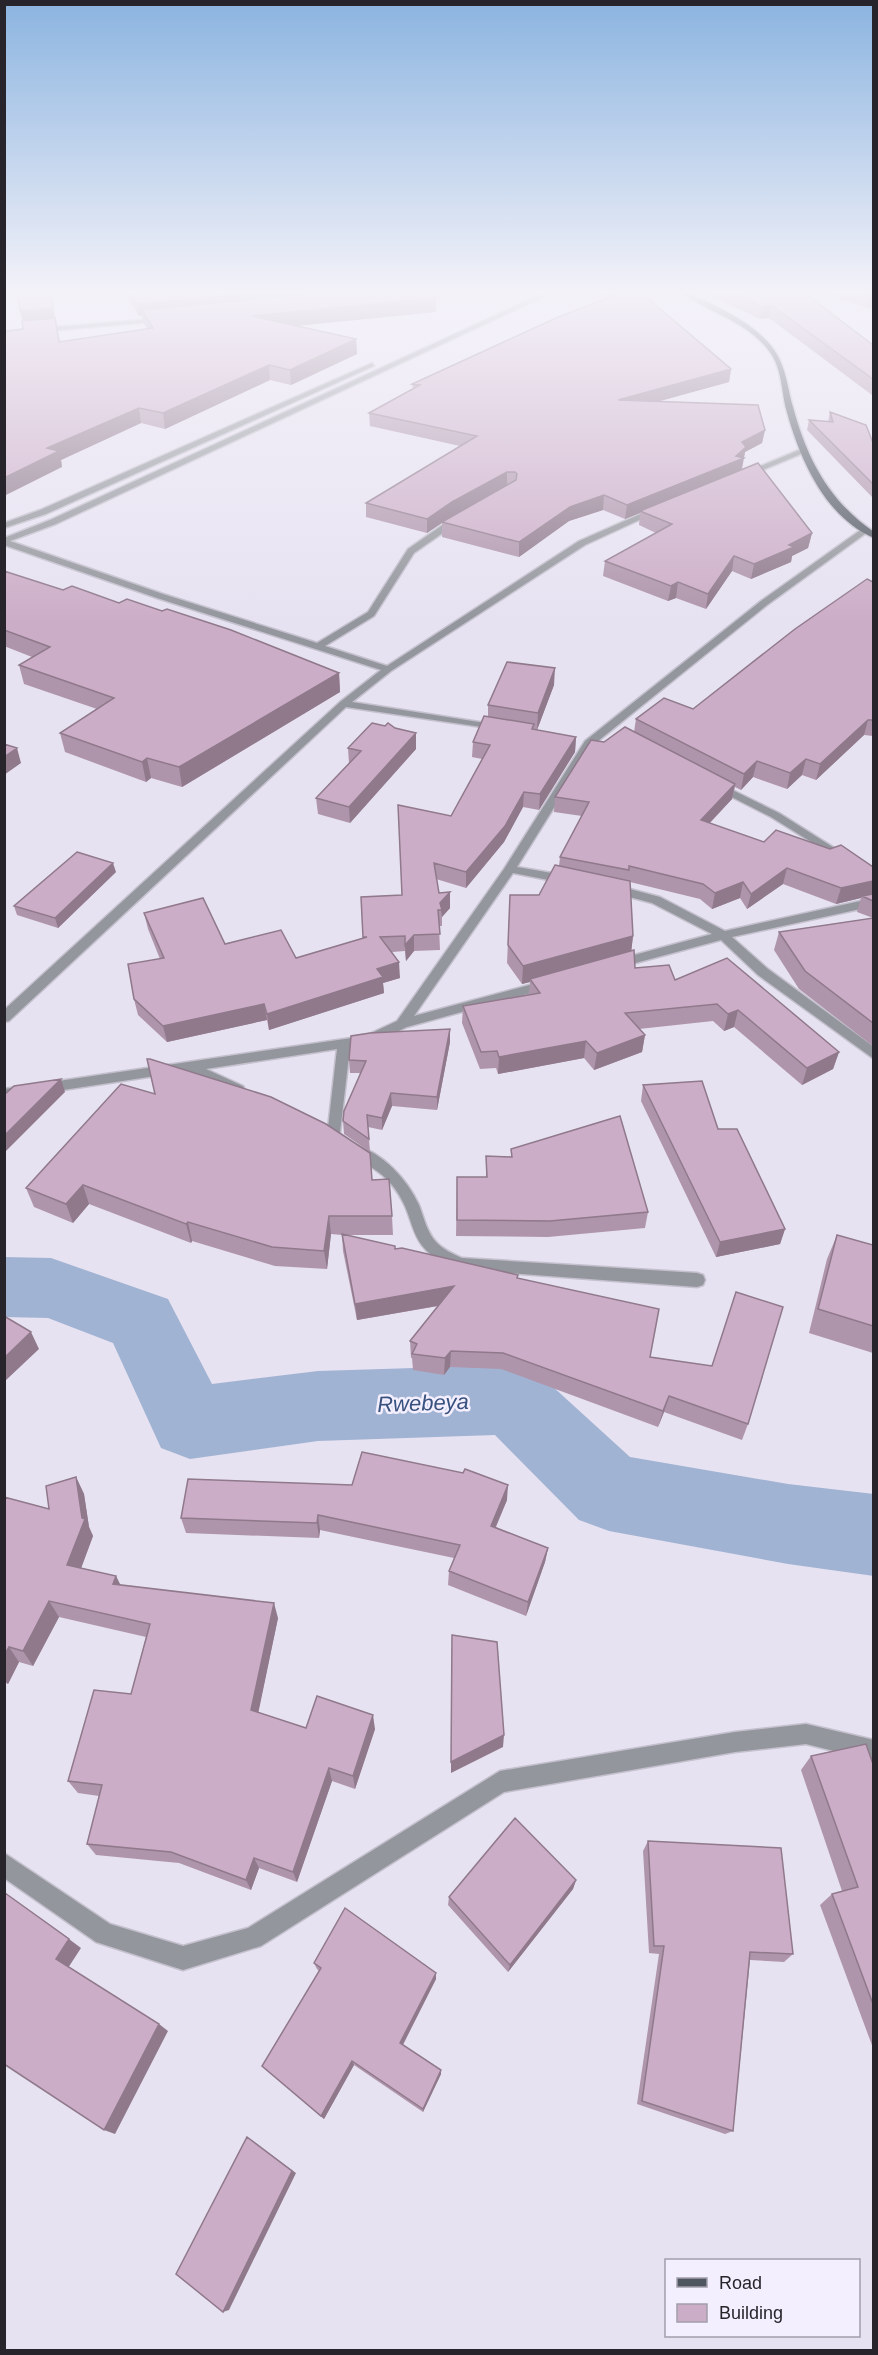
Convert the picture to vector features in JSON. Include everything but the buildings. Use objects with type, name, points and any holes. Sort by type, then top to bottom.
[{"type":"main road","points":[[789,402],[802,452],[816,480],[825,494],[869,534]]},
{"type":"street","points":[[4,526],[43,512],[288,402]]},
{"type":"street","points":[[4,541],[64,518],[314,402]]},
{"type":"street","points":[[728,482],[802,452]]},
{"type":"street","points":[[4,1018],[344,704],[388,669],[582,543],[664,507]]},
{"type":"street","points":[[317,647],[371,614],[411,551],[464,515]]},
{"type":"street","points":[[402,1024],[510,869],[583,742],[613,730],[764,603],[869,534]]},
{"type":"street","points":[[4,541],[160,596],[388,669]]},
{"type":"street","points":[[344,704],[507,730]]},
{"type":"street","points":[[702,777],[775,815],[873,878]]},
{"type":"street","points":[[510,869],[577,882]]},
{"type":"street","points":[[599,886],[656,900],[723,934],[763,972],[873,1054]]},
{"type":"street","points":[[609,967],[723,934],[873,902]]},
{"type":"street","points":[[4,1094],[193,1068],[368,1040],[402,1024],[563,979]]},
{"type":"street","points":[[334,1137],[344,1044]]},
{"type":"street","points":[[193,1068],[254,1097]]},
{"type":"street","points":[[314,1127],[334,1137],[396,1180],[419,1225],[423,1239],[446,1259],[460,1264],[697,1280]]},
{"type":"street","points":[[4,1864],[104,1934],[183,1958],[252,1938],[500,1782],[735,1742],[806,1734],[873,1751]]},
{"type":"waterway","name":"Rwebeya","points":[[4,1287],[51,1288],[141,1321],[190,1423],[318,1406],[512,1400],[609,1492],[788,1524],[874,1535]]}]
